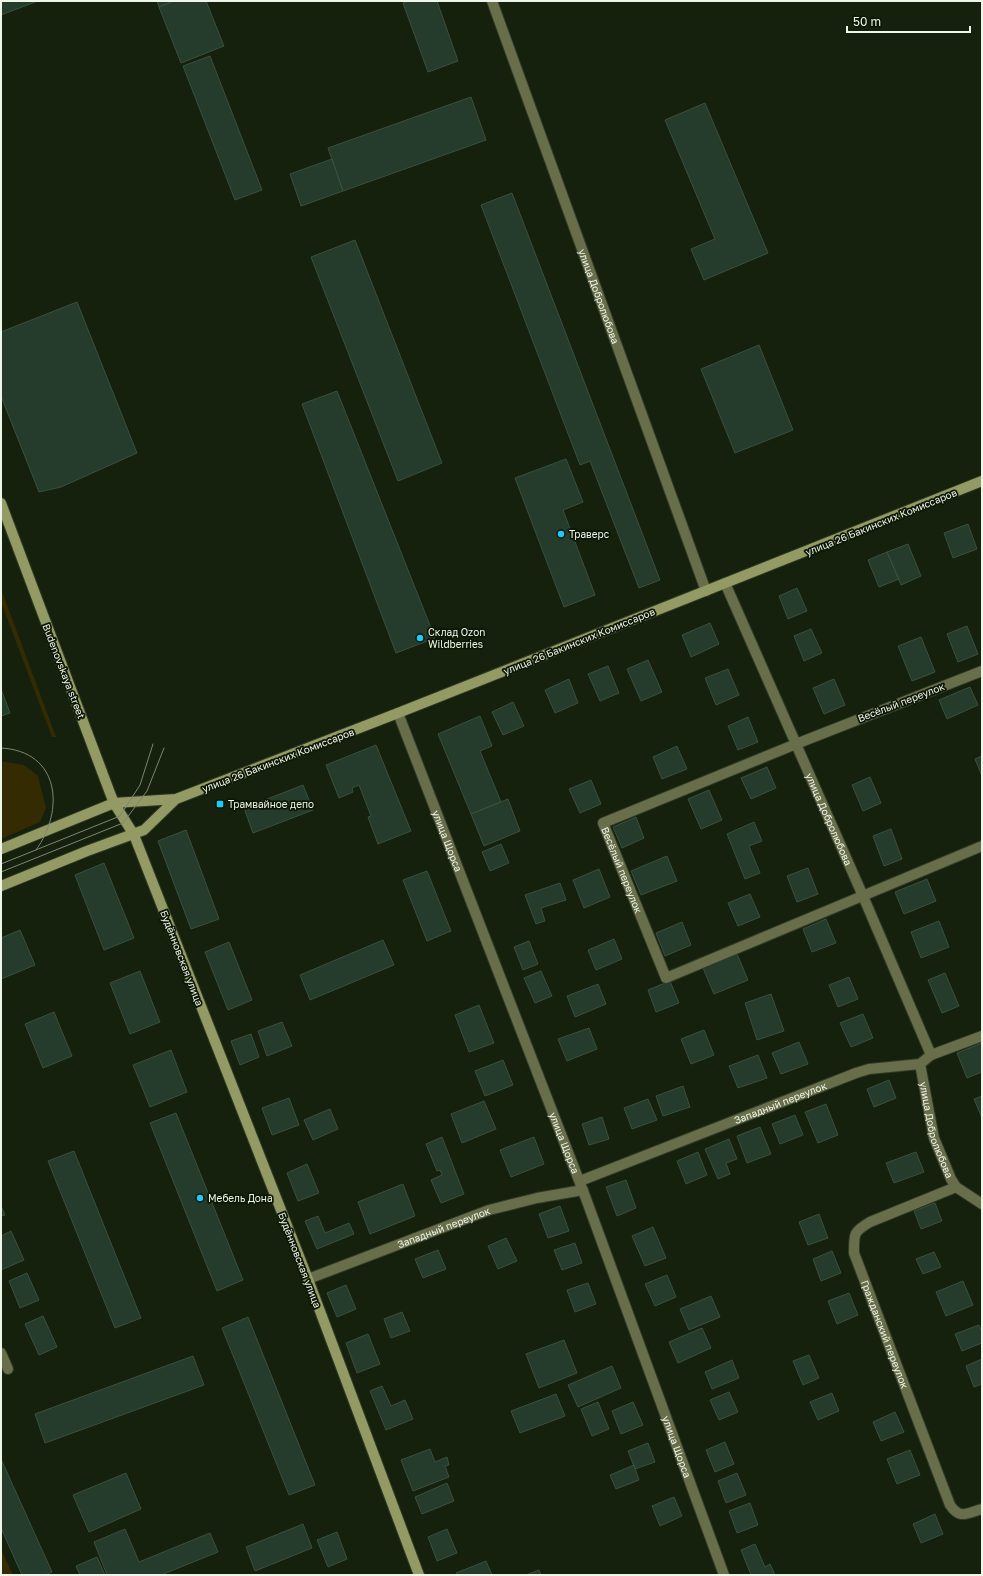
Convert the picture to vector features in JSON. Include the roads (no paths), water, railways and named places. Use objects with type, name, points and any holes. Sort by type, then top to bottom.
[{"type":"street","name":"улица Добролюбова","points":[[492,1],[706,591]]},
{"type":"street","name":"улица 26 Бакинских Комиссаров","points":[[1,850],[114,803],[176,799],[398,713],[982,481]]},
{"type":"street","name":"Budenovskaya street","points":[[1,503],[114,803],[134,835]]},
{"type":"street","name":"улица Добролюбова","points":[[725,583],[863,896],[931,1055]]},
{"type":"street","name":"Весёлый переулок","points":[[982,671],[796,744],[603,823],[666,978],[982,846]]},
{"type":"street","name":"улица Щорса","points":[[398,713],[581,1185],[724,1575]]},
{"type":"street","name":"улица 26 Бакинских Комиссаров","points":[[1,886],[87,851],[134,835],[144,830],[176,799]]},
{"type":"street","name":"Будённовская улица","points":[[134,835],[308,1279],[419,1575]]},
{"type":"street","points":[[920,1064],[931,1055],[982,1036]]},
{"type":"street","name":"улица Добролюбова","points":[[920,1064],[934,1138],[952,1179],[956,1187],[982,1204]]},
{"type":"street","name":"Западный переулок","points":[[308,1279],[489,1210],[581,1185],[856,1073],[869,1069],[920,1064]]},
{"type":"street","name":"Гражданский переулок","points":[[956,1187],[870,1222],[858,1229],[854,1238],[854,1253],[950,1505],[955,1513],[962,1515],[982,1509]]},
{"type":"street","points":[[1,1353],[8,1369]]},
{"type":"tram line","points":[[1,864],[120,816],[140,785],[153,744]]},
{"type":"tram line","points":[[1,748],[21,752],[35,760],[46,771],[52,785],[53,801],[51,818],[45,834],[36,850]]},
{"type":"tram line","points":[[1,872],[123,823],[147,791],[164,748]]},
{"type":"place","name":"Траверс","points":[[561,534]]},
{"type":"place","name":"Склад Ozon Wildberries","points":[[420,638]]},
{"type":"place","name":"Трамвайное депо","points":[[220,804]]},
{"type":"place","name":"Мебель Дона","points":[[200,1198]]}]
